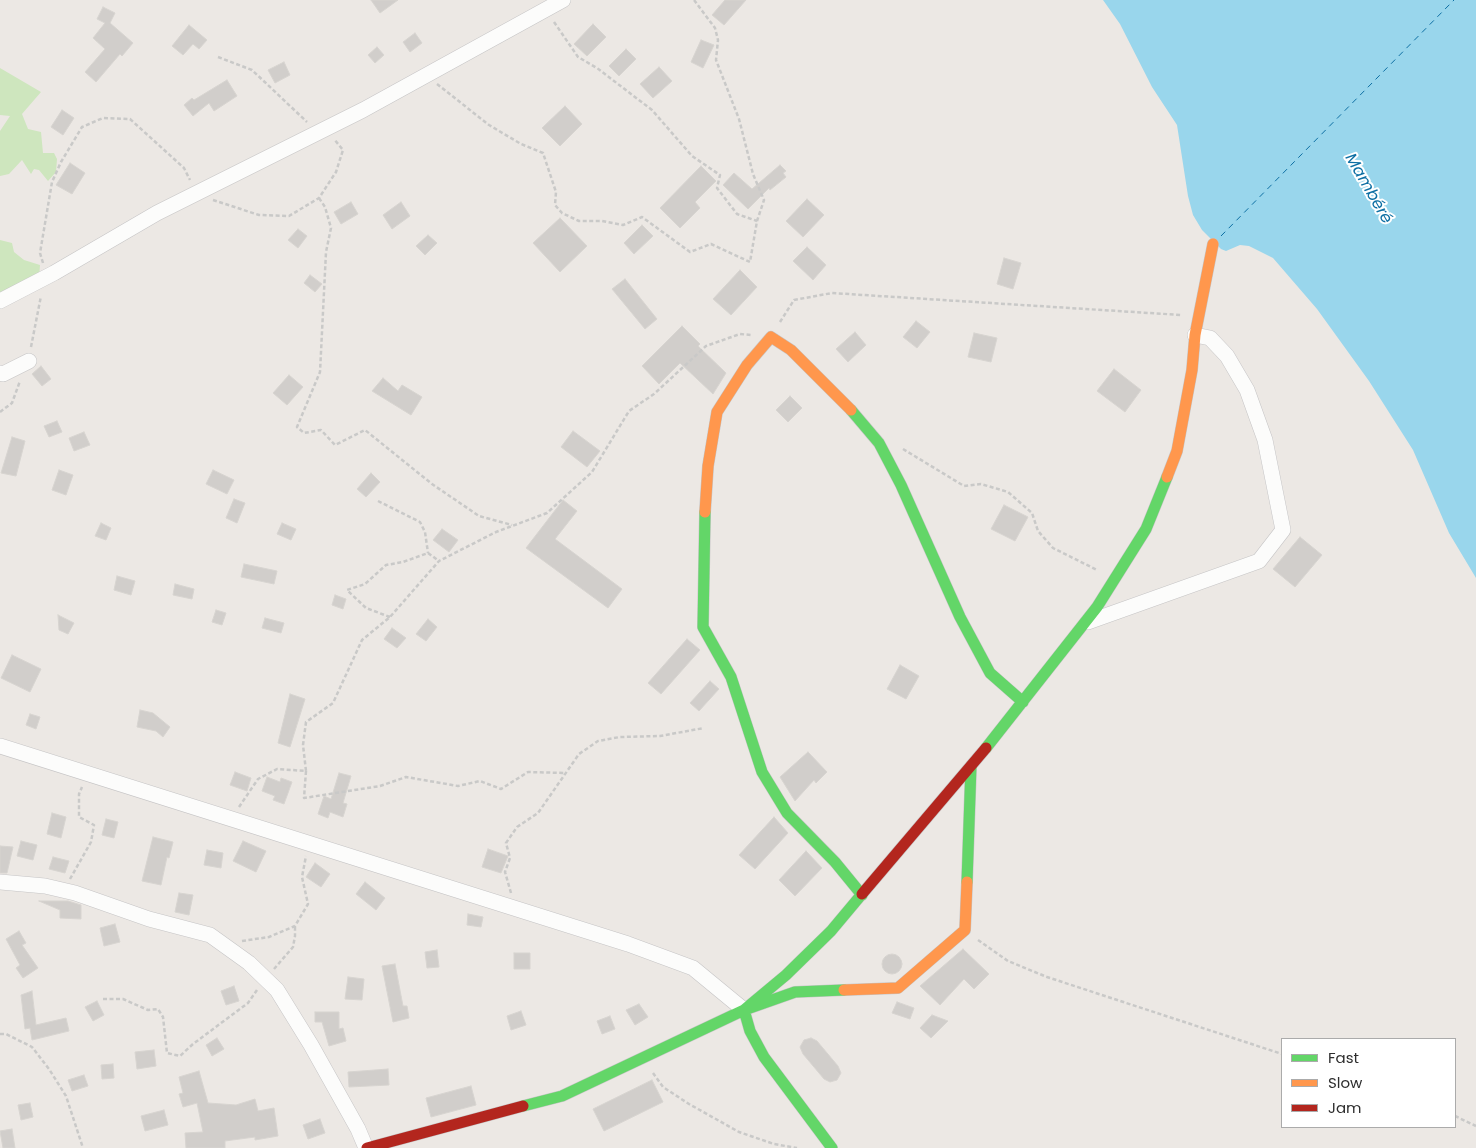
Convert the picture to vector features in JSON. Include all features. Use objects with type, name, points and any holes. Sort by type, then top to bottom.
[{"type":"street","points":[[0,301],[157,213],[319,132],[563,0]]},
{"type":"street","points":[[744,1010],[786,975],[831,931],[972,766],[1084,623],[1146,529],[1177,451],[1192,370],[1195,335],[1213,244]]},
{"type":"street","points":[[1084,623],[1259,561],[1283,530],[1265,440],[1247,390],[1227,356],[1210,338],[1195,335]]},
{"type":"street","points":[[862,895],[835,862],[787,813],[762,772],[731,677],[703,627],[703,550],[708,466],[717,412],[747,365],[771,337],[791,350],[852,410],[878,443],[902,485],[960,617],[990,673],[1022,702]]},
{"type":"street","points":[[0,373],[3,374],[28,361]]},
{"type":"street","points":[[0,746],[510,906],[628,944],[693,968],[744,1010],[750,1031],[764,1057],[832,1148]]},
{"type":"street","points":[[0,882],[62,890],[149,919],[210,935],[249,963],[278,990],[358,1128],[367,1148],[562,1096],[744,1010],[795,992],[898,988],[965,930],[972,766]]},
{"type":"path","points":[[426,75],[489,125],[521,144],[543,153],[556,192],[556,205],[562,213],[579,221],[602,221],[622,225],[642,217],[690,252],[711,244],[750,262],[757,222],[764,200],[753,174],[739,119],[716,60],[718,40],[715,28],[694,0]]},
{"type":"path","points":[[547,9],[560,32],[578,57],[604,73],[652,110],[692,156],[720,175],[717,188],[737,214],[757,222]]},
{"type":"path","points":[[42,279],[43,263],[40,253],[52,182],[61,162],[82,127],[102,118],[130,119],[184,168],[196,193],[258,215],[289,216],[319,198],[336,172],[343,150],[334,139],[319,132],[252,70],[218,56]]},
{"type":"path","points":[[334,139],[341,135]]},
{"type":"path","points":[[319,198],[325,207],[330,228],[326,252],[320,372],[297,427],[304,433],[321,430],[335,445],[365,430],[432,484],[479,516],[513,526]]},
{"type":"path","points":[[564,773],[528,772],[501,789],[480,781],[458,786],[406,777],[380,786],[304,798],[306,771],[303,745],[306,722],[333,703],[362,640],[390,617],[439,561],[513,526],[547,513],[592,472],[630,411],[654,394],[706,346],[740,334],[771,337],[794,300],[832,292],[1199,316]]},
{"type":"path","points":[[898,446],[964,486],[981,484],[1008,492],[1032,513],[1038,531],[1053,548],[1114,579]]},
{"type":"path","points":[[378,501],[420,522],[425,532],[428,552],[439,561]]},
{"type":"path","points":[[390,617],[366,608],[347,590],[365,584],[386,565],[403,562],[428,552]]},
{"type":"path","points":[[510,906],[511,890],[505,872],[510,858],[506,843],[517,827],[538,813],[579,754],[598,741],[620,737],[660,736],[704,728]]},
{"type":"path","points":[[232,819],[258,779],[276,769],[306,771]]},
{"type":"path","points":[[62,890],[91,842],[94,825],[79,817],[79,794],[87,773]]},
{"type":"path","points":[[221,943],[269,937],[294,926],[308,904],[302,877],[308,843]]},
{"type":"path","points":[[103,999],[123,999],[148,1010],[158,1009],[163,1017],[167,1053],[180,1056],[203,1036],[248,1003],[264,977],[281,962],[292,947],[296,936],[294,926]]},
{"type":"path","points":[[965,930],[1008,961],[1047,977],[1281,1054]]},
{"type":"path","points":[[0,1034],[32,1047],[49,1069],[66,1096],[83,1148]]},
{"type":"path","points":[[642,1058],[663,1086],[689,1104],[739,1132],[774,1144],[797,1148]]},
{"type":"path","points":[[1456,1116],[1476,1126]]},
{"type":"green space","points":[[0,68],[41,92],[22,114],[28,129],[41,132],[43,153],[54,153],[57,159],[56,172],[48,181],[39,170],[34,169],[31,174],[22,160],[9,174],[0,176],[0,131],[10,116],[0,115]]},
{"type":"green space","points":[[0,240],[12,243],[14,252],[24,260],[40,265],[39,278],[0,297]]},
{"type":"water","name":"Mambéré","points":[[1103,0],[1476,0],[1476,578],[1449,533],[1413,450],[1369,381],[1317,309],[1273,258],[1249,246],[1240,245],[1226,251],[1221,249],[1202,230],[1193,215],[1188,196],[1177,125],[1152,87],[1120,24]]},
{"type":"building","points":[[371,0],[398,0],[380,13]]},
{"type":"building","points":[[725,0],[746,0],[724,25],[712,15]]},
{"type":"building","points":[[103,7],[115,13],[110,23],[133,43],[122,56],[120,54],[96,82],[85,72],[105,49],[93,38],[105,23],[97,19]]},
{"type":"building","points":[[593,24],[606,37],[587,56],[574,44]]},
{"type":"building","points":[[189,25],[207,40],[199,49],[193,44],[183,55],[172,46]]},
{"type":"building","points":[[415,33],[422,43],[410,52],[403,42]]},
{"type":"building","points":[[701,40],[714,45],[703,68],[691,62]]},
{"type":"building","points":[[377,47],[384,55],[375,63],[368,55]]},
{"type":"building","points":[[626,49],[636,59],[619,76],[609,66]]},
{"type":"building","points":[[284,62],[290,75],[275,83],[268,70]]},
{"type":"building","points":[[659,67],[672,81],[653,98],[640,84]]},
{"type":"building","points":[[227,80],[237,96],[214,111],[209,103],[193,116],[184,105],[192,98],[194,100]]},
{"type":"building","points":[[565,106],[582,124],[560,146],[542,128]]},
{"type":"building","points":[[62,110],[74,118],[63,135],[51,127]]},
{"type":"building","points":[[70,163],[85,173],[72,194],[56,185]]},
{"type":"building","points":[[780,165],[786,171],[783,173],[786,177],[770,190],[769,188],[748,209],[723,185],[734,173],[752,189]]},
{"type":"building","points":[[701,166],[716,181],[695,202],[700,208],[680,228],[660,208]]},
{"type":"building","points":[[807,199],[824,215],[803,237],[786,221]]},
{"type":"building","points":[[351,202],[358,214],[341,224],[334,212]]},
{"type":"building","points":[[401,202],[410,216],[392,229],[383,215]]},
{"type":"building","points":[[560,218],[587,246],[560,272],[533,243]]},
{"type":"building","points":[[642,225],[653,236],[634,254],[624,243]]},
{"type":"building","points":[[298,229],[307,236],[298,248],[288,240]]},
{"type":"building","points":[[428,235],[437,243],[425,255],[416,246]]},
{"type":"building","points":[[807,247],[826,265],[813,280],[793,261]]},
{"type":"building","points":[[1004,258],[1021,263],[1013,289],[997,284]]},
{"type":"building","points":[[740,270],[757,287],[731,315],[713,299]]},
{"type":"building","points":[[310,275],[322,284],[315,292],[304,283]]},
{"type":"building","points":[[625,279],[657,319],[645,329],[612,289]]},
{"type":"building","points":[[916,321],[930,332],[917,348],[903,337]]},
{"type":"building","points":[[682,326],[700,344],[698,346],[726,373],[713,394],[680,363],[659,384],[642,366]]},
{"type":"building","points":[[855,332],[866,345],[848,362],[836,349]]},
{"type":"building","points":[[974,333],[997,338],[991,362],[968,357]]},
{"type":"building","points":[[41,366],[51,379],[42,386],[32,374]]},
{"type":"building","points":[[1114,369],[1141,390],[1125,412],[1097,391]]},
{"type":"building","points":[[289,375],[303,387],[287,405],[273,393]]},
{"type":"building","points":[[383,378],[398,391],[402,385],[422,397],[411,415],[372,391]]},
{"type":"building","points":[[790,396],[802,408],[788,422],[776,410]]},
{"type":"building","points":[[57,421],[62,432],[49,437],[44,426]]},
{"type":"building","points":[[573,431],[600,451],[587,467],[561,447]]},
{"type":"building","points":[[84,432],[90,445],[74,451],[69,438]]},
{"type":"building","points":[[12,437],[25,441],[16,476],[1,473]]},
{"type":"building","points":[[59,470],[73,475],[66,495],[52,490]]},
{"type":"building","points":[[213,470],[234,480],[227,494],[206,484]]},
{"type":"building","points":[[371,473],[380,482],[366,497],[357,489]]},
{"type":"building","points":[[234,499],[245,503],[237,523],[226,518]]},
{"type":"building","points":[[563,500],[577,511],[555,539],[622,589],[608,608],[526,548]]},
{"type":"building","points":[[1004,505],[1028,517],[1015,541],[991,529]]},
{"type":"building","points":[[101,523],[111,528],[106,540],[95,536]]},
{"type":"building","points":[[282,523],[296,529],[291,540],[277,534]]},
{"type":"building","points":[[442,529],[458,540],[449,552],[433,540]]},
{"type":"building","points":[[1300,537],[1322,555],[1295,587],[1273,569]]},
{"type":"building","points":[[244,564],[277,571],[274,584],[241,577]]},
{"type":"building","points":[[117,576],[135,581],[131,595],[114,590]]},
{"type":"building","points":[[175,584],[194,589],[192,599],[173,595]]},
{"type":"building","points":[[335,595],[346,599],[343,609],[332,605]]},
{"type":"building","points":[[216,610],[226,613],[222,625],[212,622]]},
{"type":"building","points":[[58,615],[74,623],[68,634],[59,630]]},
{"type":"building","points":[[265,618],[284,623],[281,633],[262,628]]},
{"type":"building","points":[[428,619],[437,627],[426,641],[416,634]]},
{"type":"building","points":[[392,628],[406,638],[397,648],[384,639]]},
{"type":"building","points":[[687,639],[700,650],[661,694],[648,683]]},
{"type":"building","points":[[12,655],[41,669],[30,692],[1,678]]},
{"type":"building","points":[[900,665],[919,676],[906,699],[887,689]]},
{"type":"building","points":[[710,681],[719,689],[699,711],[690,703]]},
{"type":"building","points":[[290,694],[305,699],[290,747],[278,743]]},
{"type":"building","points":[[140,710],[153,713],[170,727],[163,737],[156,731],[137,727]]},
{"type":"building","points":[[30,714],[40,717],[36,729],[26,725]]},
{"type":"building","points":[[808,752],[827,772],[816,783],[814,780],[795,801],[780,777]]},
{"type":"building","points":[[235,772],[251,778],[247,791],[230,785]]},
{"type":"building","points":[[339,773],[351,776],[343,803],[347,804],[343,817],[330,812],[328,818],[318,814],[324,796],[331,799]]},
{"type":"building","points":[[267,777],[280,782],[281,778],[292,782],[284,804],[273,800],[275,796],[262,791]]},
{"type":"building","points":[[52,813],[66,817],[61,838],[47,834]]},
{"type":"building","points":[[774,817],[788,833],[755,869],[739,855]]},
{"type":"building","points":[[106,819],[118,822],[114,838],[102,835]]},
{"type":"building","points":[[153,837],[173,842],[169,858],[167,857],[161,885],[142,881]]},
{"type":"building","points":[[21,841],[37,845],[33,860],[17,856]]},
{"type":"building","points":[[243,841],[266,851],[256,872],[233,861]]},
{"type":"building","points":[[0,846],[13,847],[7,873],[0,873]]},
{"type":"building","points":[[488,849],[508,856],[501,873],[482,867]]},
{"type":"building","points":[[207,850],[223,853],[221,868],[204,865]]},
{"type":"building","points":[[806,851],[822,868],[795,896],[779,880]]},
{"type":"building","points":[[53,857],[69,861],[65,873],[49,869]]},
{"type":"building","points":[[315,863],[330,874],[321,887],[306,877]]},
{"type":"building","points":[[365,882],[385,898],[376,910],[356,894]]},
{"type":"building","points":[[179,893],[193,895],[189,915],[175,912]]},
{"type":"building","points":[[39,901],[68,901],[81,905],[81,919],[60,918],[60,910]]},
{"type":"building","points":[[468,914],[483,917],[481,927],[467,925]]},
{"type":"building","points":[[115,924],[120,942],[104,946],[100,928]]},
{"type":"building","points":[[19,931],[26,943],[22,945],[38,968],[23,978],[16,968],[20,965],[6,939]]},
{"type":"building","points":[[963,949],[989,974],[974,989],[964,979],[940,1005],[920,986]]},
{"type":"building","points":[[437,950],[439,967],[427,968],[425,952]]},
{"type":"building","points":[[514,953],[530,953],[530,969],[514,969]]},
{"type":"building","points":[[892,954],[899,957],[902,964],[899,971],[892,974],[885,971],[882,964],[885,957]]},
{"type":"building","points":[[395,964],[403,1006],[407,1006],[409,1018],[393,1022],[382,966]]},
{"type":"building","points":[[348,977],[364,979],[362,1000],[345,999]]},
{"type":"building","points":[[234,986],[239,1001],[226,1005],[221,991]]},
{"type":"building","points":[[32,991],[36,1025],[66,1018],[69,1031],[32,1040],[30,1028],[25,1029],[21,995]]},
{"type":"building","points":[[97,1001],[104,1015],[93,1021],[85,1007]]},
{"type":"building","points":[[897,1002],[914,1008],[910,1019],[892,1013]]},
{"type":"building","points":[[639,1004],[648,1017],[635,1025],[626,1010]]},
{"type":"building","points":[[521,1011],[526,1025],[511,1030],[507,1016]]},
{"type":"building","points":[[315,1012],[339,1012],[339,1029],[343,1028],[346,1041],[329,1046],[322,1022],[315,1022]]},
{"type":"building","points":[[932,1015],[948,1021],[931,1038],[920,1028]]},
{"type":"building","points":[[610,1016],[615,1029],[602,1034],[597,1021]]},
{"type":"building","points":[[217,1038],[224,1049],[212,1056],[206,1045]]},
{"type":"building","points":[[811,1038],[817,1041],[838,1066],[841,1073],[837,1080],[830,1082],[824,1079],[803,1054],[800,1047],[804,1040]]},
{"type":"building","points":[[154,1050],[156,1066],[137,1069],[135,1052]]},
{"type":"building","points":[[113,1064],[114,1078],[102,1079],[101,1065]]},
{"type":"building","points":[[388,1069],[389,1085],[349,1087],[348,1072]]},
{"type":"building","points":[[199,1071],[208,1103],[236,1105],[255,1099],[258,1111],[274,1108],[278,1136],[255,1140],[255,1137],[225,1141],[225,1148],[186,1148],[185,1133],[203,1132],[197,1103],[183,1107],[179,1094],[183,1093],[179,1077]]},
{"type":"building","points":[[84,1075],[88,1086],[72,1091],[68,1080]]},
{"type":"building","points":[[652,1080],[663,1102],[604,1131],[593,1109]]},
{"type":"building","points":[[471,1086],[476,1105],[431,1117],[426,1098]]},
{"type":"building","points":[[30,1103],[33,1117],[21,1120],[18,1105]]},
{"type":"building","points":[[164,1110],[168,1125],[145,1131],[141,1116]]},
{"type":"building","points":[[320,1119],[325,1133],[308,1139],[303,1125]]},
{"type":"building","points":[[12,1129],[15,1148],[3,1148],[0,1131]]},
{"type":"ferry route","points":[[1221,236],[1454,0]]},
{"type":"traffic: fast","points":[[851,410],[879,443],[901,485],[960,617],[990,673],[1023,702]]},
{"type":"traffic: fast","points":[[986,748],[1097,607],[1146,529],[1167,477]]},
{"type":"traffic: fast","points":[[705,512],[703,627],[731,677],[762,772],[787,813],[835,862],[862,895]]},
{"type":"traffic: fast","points":[[967,882],[971,766]]},
{"type":"traffic: fast","points":[[832,1148],[764,1057],[750,1031],[744,1010],[786,975],[831,931],[862,894]]},
{"type":"traffic: fast","points":[[523,1106],[562,1096],[744,1010],[795,992],[844,990]]},
{"type":"traffic: slow","points":[[1167,477],[1177,451],[1192,370],[1195,335],[1213,244]]},
{"type":"traffic: slow","points":[[705,512],[708,466],[717,412],[747,365],[771,337],[791,350],[851,410]]},
{"type":"traffic: slow","points":[[844,990],[898,988],[965,930],[967,882]]},
{"type":"traffic: jam","points":[[862,894],[986,748]]},
{"type":"traffic: jam","points":[[367,1148],[523,1106]]}]
